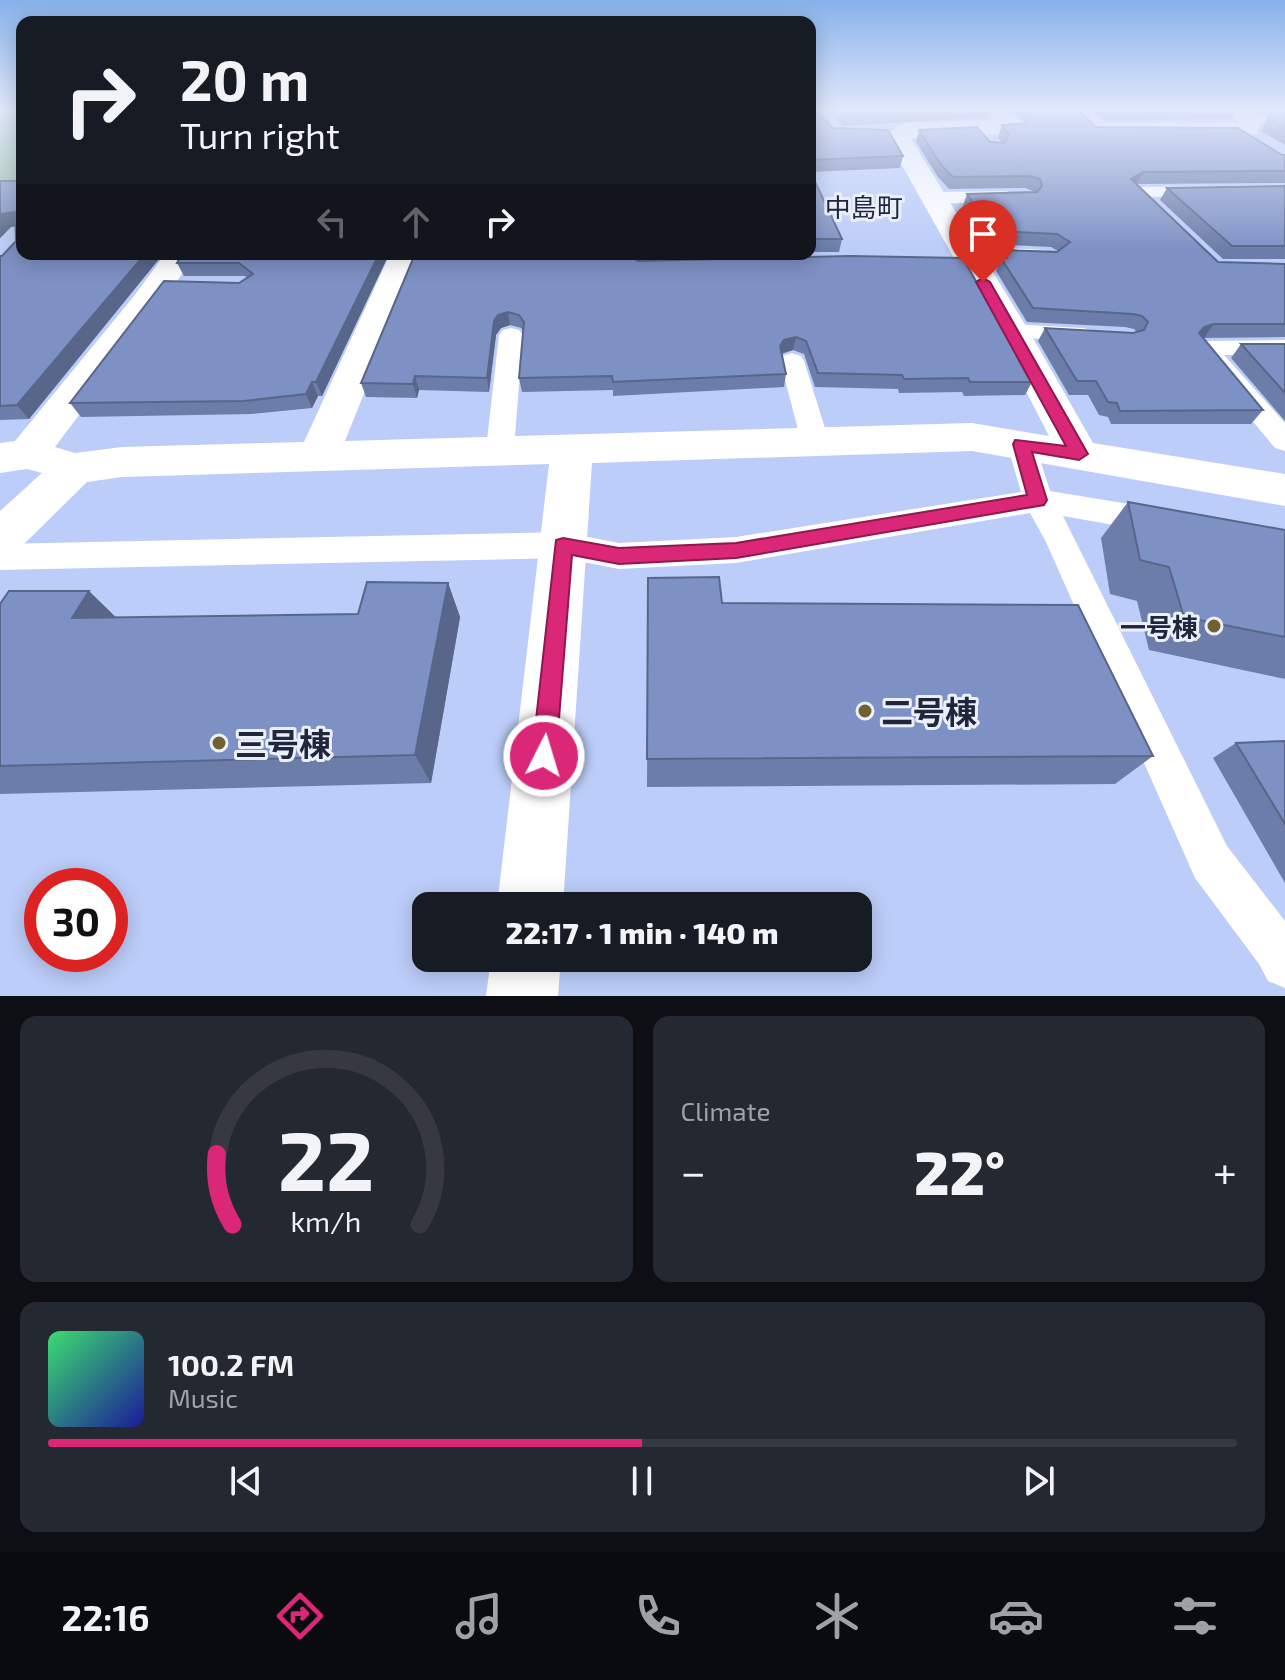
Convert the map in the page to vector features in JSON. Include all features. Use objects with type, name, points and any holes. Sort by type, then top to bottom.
[{"type":"street","points":[[910,157],[935,198],[957,256],[1012,331],[1079,454]]},
{"type":"street","points":[[319,455],[402,260]]},
{"type":"street","points":[[14,456],[175,275]]},
{"type":"street","points":[[14,456],[75,468],[122,462],[319,455],[972,437],[1285,490]]},
{"type":"street","points":[[531,892],[572,447]]},
{"type":"street","points":[[0,539],[75,468]]},
{"type":"street","points":[[522,996],[525,972]]},
{"type":"lane","points":[[1160,214],[1137,192],[1284,191]]},
{"type":"lane","points":[[935,198],[1025,197]]},
{"type":"lane","points":[[957,256],[1051,256]]},
{"type":"lane","points":[[1012,331],[1111,337]]},
{"type":"lane","points":[[500,449],[511,335]]},
{"type":"lane","points":[[1285,347],[1204,348],[1285,441]]},
{"type":"lane","points":[[792,361],[815,441]]},
{"type":"lane","points":[[1021,444],[1038,500],[1061,540],[1211,862],[1276,947],[1285,964]]},
{"type":"lane","points":[[0,557],[563,545],[619,556],[736,550],[1038,500],[1191,527]]},
{"type":"green space","points":[[0,157],[16,157],[16,189],[0,190]]},
{"type":"building","points":[[816,157],[869,157],[816,160]]},
{"type":"building","points":[[936,157],[1285,157],[1285,171],[1143,172],[1131,179],[1218,262],[1285,264],[1285,324],[1214,324],[1204,327],[1199,333],[1263,410],[1120,411],[1117,403],[1108,402],[1096,381],[1077,381],[1045,328],[1133,333],[1144,330],[1148,322],[1142,316],[1133,314],[1033,308],[1001,258],[1007,258],[1005,250],[1057,252],[1070,242],[1057,234],[993,231],[967,194],[1037,192],[1042,186],[1040,179],[1030,176],[953,177]]},
{"type":"building","points":[[0,181],[16,181],[16,241],[15,212],[0,217]]},
{"type":"building","points":[[816,184],[842,239],[816,239]]},
{"type":"building","points":[[1285,186],[1285,246],[1232,246],[1167,188]]},
{"type":"building","points":[[16,241],[16,260],[140,260],[17,405],[0,406],[0,256]]},
{"type":"building","points":[[850,256],[963,258],[1032,382],[970,382],[968,378],[904,379],[902,375],[818,373],[806,341],[796,337],[784,340],[780,346],[786,374],[613,382],[612,376],[519,378],[524,322],[519,315],[508,312],[498,315],[494,321],[487,378],[415,376],[413,384],[361,383],[412,260],[816,260],[816,257]]},
{"type":"building","points":[[179,260],[376,260],[316,382],[312,382],[306,394],[244,401],[70,403],[164,281],[239,283],[253,274],[239,263],[177,263]]},
{"type":"building","points":[[1241,344],[1285,344],[1285,393]]},
{"type":"building","points":[[1128,502],[1285,530],[1285,637],[1184,617],[1169,567],[1140,560]]},
{"type":"building","name":"二号棟","points":[[719,577],[722,603],[1078,605],[1153,756],[647,759],[648,578]]},
{"type":"building","name":"三号棟","points":[[367,582],[448,583],[415,755],[0,766],[0,604],[9,591],[89,591],[72,618],[358,614]]},
{"type":"building","points":[[1285,741],[1285,824],[1236,743]]},
{"type":"place","name":"一号棟","points":[[1214,626]]},
{"type":"place","name":"二号棟","points":[[865,711]]},
{"type":"place","name":"三号棟","points":[[219,743]]},
{"type":"district","name":"中島町","points":[[864,206]]},
{"type":"route","points":[[544,756],[563,545],[619,556],[736,550],[1038,500],[1021,444],[1079,454],[983,282]]}]
